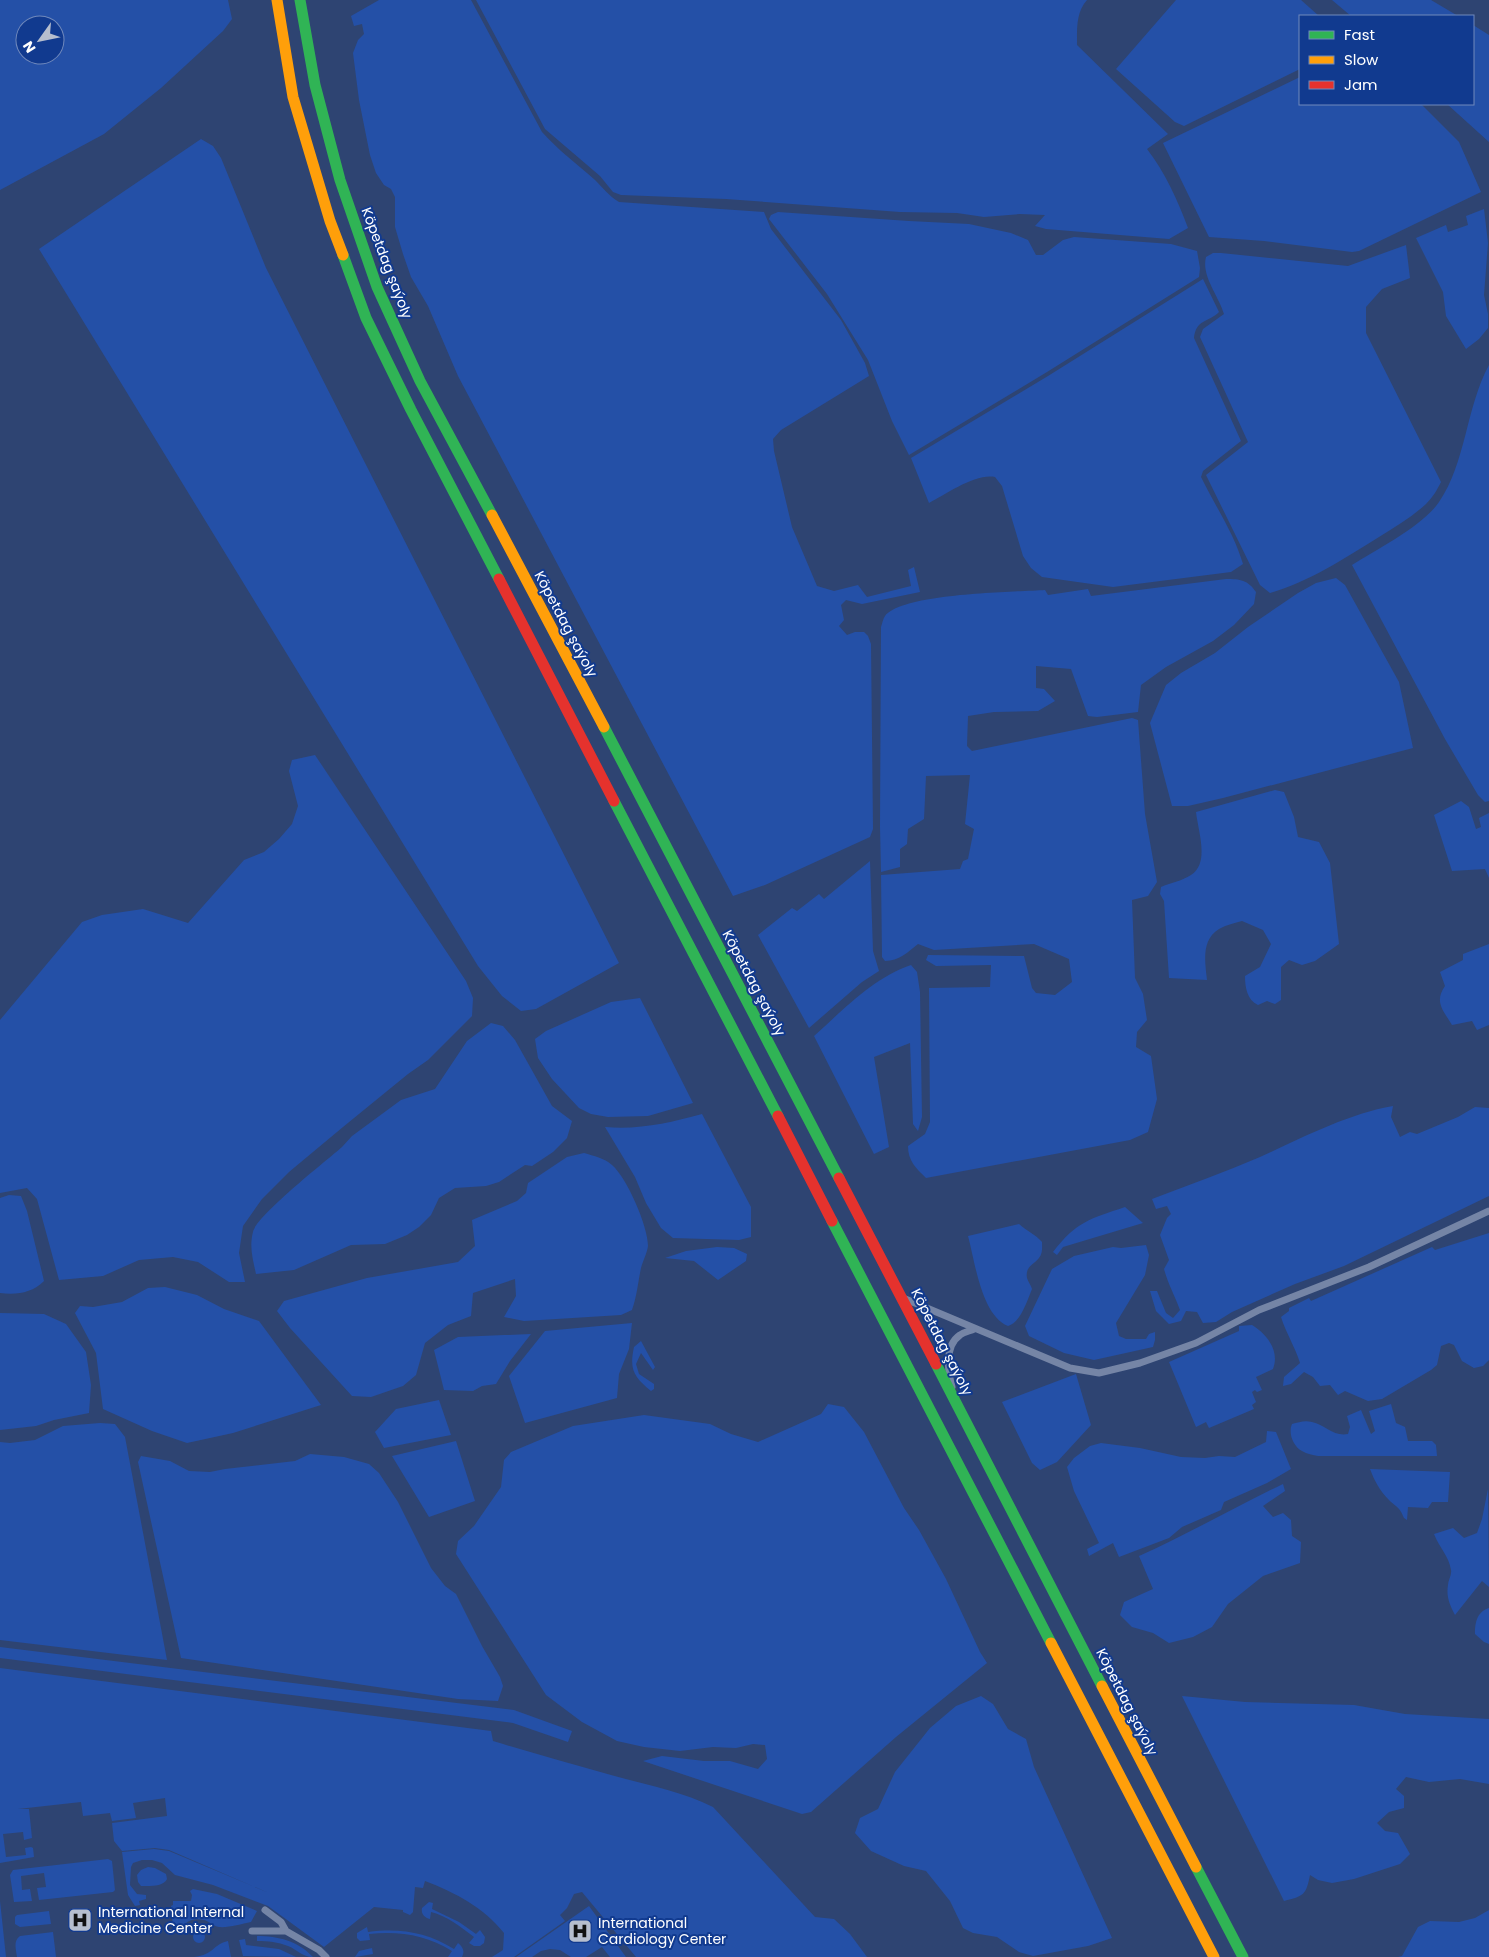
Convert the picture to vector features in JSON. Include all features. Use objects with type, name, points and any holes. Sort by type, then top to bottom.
[{"type":"main road","points":[[277,0],[293,97],[330,221],[366,318],[429,445],[1214,1957]]},
{"type":"main road","name":"Köpetdag şaýoly","points":[[300,0],[315,86],[340,180],[377,287],[420,381],[903,1298],[1243,1957]]},
{"type":"street","points":[[903,1298],[1070,1368],[1099,1374],[1196,1343],[1260,1310],[1369,1267],[1489,1211]]},
{"type":"street","points":[[956,1402],[948,1372],[952,1344],[960,1335],[974,1329]]},
{"type":"street","points":[[266,1910],[281,1922],[286,1931]]},
{"type":"street","points":[[252,1930],[286,1931],[319,1950],[326,1957]]},
{"type":"shaded area","points":[[0,0],[228,0],[232,19],[223,31],[161,88],[104,134],[0,190]]},
{"type":"shaded area","points":[[379,0],[471,0],[542,132],[612,197],[619,202],[764,212],[771,229],[841,320],[865,363],[869,376],[781,430],[773,439],[774,451],[792,527],[817,586],[834,591],[858,585],[867,597],[911,586],[908,570],[914,567],[920,592],[862,604],[846,600],[841,605],[844,620],[839,626],[847,635],[855,632],[864,632],[871,644],[873,829],[870,837],[765,885],[733,896],[458,376],[428,306],[411,277],[395,227],[395,197],[391,189],[384,185],[376,173],[370,155],[359,100],[353,53],[358,40],[364,34],[362,24],[354,26],[351,16]]},
{"type":"shaded area","points":[[476,0],[1087,0],[1079,15],[1077,45],[1168,134],[1147,149],[1160,167],[1188,228],[1169,239],[1046,229],[1035,226],[1045,215],[1020,214],[984,217],[957,213],[900,212],[726,199],[621,195],[613,192],[600,176],[545,129]]},
{"type":"shaded area","points":[[1176,0],[1301,0],[1318,15],[1299,15],[1299,69],[1184,126],[1175,122],[1116,69]]},
{"type":"shaded area","points":[[1332,0],[1431,0],[1456,15],[1350,15]]},
{"type":"shaded area","points":[[1474,26],[1489,35],[1489,142],[1448,105],[1474,105]]},
{"type":"shaded area","points":[[1299,77],[1299,105],[1422,105],[1459,142],[1481,192],[1359,251],[1352,252],[1264,241],[1209,237],[1163,143]]},
{"type":"shaded area","points":[[201,139],[213,146],[221,158],[266,268],[619,963],[536,1009],[521,1011],[502,996],[478,966],[39,249]]},
{"type":"shaded area","points":[[1484,209],[1488,243],[1484,295],[1488,314],[1488,328],[1479,339],[1466,349],[1446,316],[1443,292],[1416,238],[1446,225],[1448,232],[1468,225],[1466,216]]},
{"type":"shaded area","points":[[778,212],[969,224],[1011,233],[1028,240],[1036,255],[1043,255],[1063,240],[1074,237],[1171,244],[1197,251],[1200,268],[1199,277],[909,455],[892,421],[868,360],[827,294],[769,219],[771,215]]},
{"type":"shaded area","points":[[1406,245],[1410,278],[1382,289],[1366,307],[1366,333],[1441,482],[1426,504],[1397,526],[1326,569],[1299,583],[1270,593],[1260,585],[1206,475],[1248,442],[1200,337],[1203,329],[1224,314],[1208,279],[1205,264],[1206,257],[1213,253],[1221,253],[1348,266]]},
{"type":"shaded area","points":[[1203,279],[1219,312],[1197,327],[1194,338],[1241,441],[1203,471],[1201,477],[1229,530],[1243,564],[1231,572],[1113,587],[1042,577],[1031,568],[1023,556],[1002,486],[995,477],[979,478],[970,481],[929,503],[911,458],[1048,376]]},
{"type":"shaded area","points":[[1489,365],[1489,801],[1485,802],[1478,795],[1445,739],[1352,565],[1411,528],[1432,511],[1439,502],[1455,470],[1475,399]]},
{"type":"shaded area","points":[[1336,578],[1345,585],[1399,682],[1413,748],[1223,798],[1188,806],[1172,806],[1150,723],[1166,685],[1181,673],[1215,653],[1248,627],[1298,593],[1316,583]]},
{"type":"shaded area","points":[[1226,579],[1240,580],[1250,585],[1256,592],[1254,604],[1234,625],[1213,641],[1166,667],[1141,685],[1138,712],[1097,717],[1088,716],[1071,669],[1036,666],[1036,688],[1044,689],[1055,701],[1038,711],[994,712],[968,716],[967,746],[972,751],[1132,718],[1138,720],[1145,814],[1157,882],[1148,896],[1132,900],[1135,978],[1143,994],[1147,1020],[1137,1032],[1136,1047],[1151,1056],[1157,1099],[1148,1132],[1130,1140],[926,1178],[911,1160],[908,1146],[925,1134],[930,1122],[929,988],[990,987],[991,965],[936,966],[926,960],[928,955],[1024,956],[1032,988],[1036,993],[1055,995],[1072,982],[1069,959],[1034,944],[934,950],[918,944],[903,956],[890,961],[885,961],[882,957],[881,875],[960,869],[963,861],[968,859],[974,829],[965,824],[970,775],[926,776],[924,819],[908,829],[907,844],[900,849],[900,867],[881,872],[881,627],[884,617],[896,608],[913,603],[960,595],[1045,590],[1048,595],[1088,589],[1091,596]]},
{"type":"shaded area","points":[[315,755],[466,981],[473,998],[472,1016],[428,1060],[408,1074],[289,1172],[262,1199],[243,1226],[239,1253],[245,1282],[229,1282],[198,1262],[173,1257],[139,1260],[103,1276],[59,1280],[37,1199],[27,1188],[0,1193],[0,1020],[82,922],[102,915],[143,909],[188,923],[244,860],[264,852],[292,824],[298,806],[289,771],[292,760]]},
{"type":"shaded area","points":[[1275,790],[1284,792],[1294,817],[1298,837],[1319,842],[1330,863],[1339,944],[1315,961],[1302,965],[1289,960],[1281,967],[1281,1000],[1275,1004],[1267,1001],[1258,1005],[1251,1000],[1247,993],[1245,976],[1260,967],[1271,944],[1263,930],[1242,921],[1219,929],[1209,939],[1206,952],[1207,980],[1169,978],[1164,901],[1160,894],[1161,887],[1184,879],[1197,870],[1200,863],[1201,846],[1196,812]]},
{"type":"shaded area","points":[[1461,801],[1469,807],[1476,829],[1481,827],[1479,818],[1489,813],[1489,878],[1485,869],[1452,871],[1434,815]]},
{"type":"shaded area","points":[[870,861],[873,951],[879,971],[862,982],[809,1028],[758,935],[792,908],[797,911],[819,894],[824,899]]},
{"type":"shaded area","points":[[1489,944],[1489,1025],[1477,1030],[1472,1021],[1452,1025],[1441,1006],[1440,997],[1445,986],[1440,972],[1463,960],[1463,954]]},
{"type":"shaded area","points":[[911,965],[917,972],[920,992],[922,1117],[918,1131],[913,1124],[910,1043],[874,1057],[889,1147],[874,1154],[814,1036],[871,986]]},
{"type":"shaded area","points":[[640,998],[693,1103],[648,1116],[608,1117],[591,1114],[579,1108],[552,1079],[538,1058],[535,1039],[546,1031],[611,1002]]},
{"type":"shaded area","points":[[491,1023],[503,1026],[515,1040],[552,1106],[572,1121],[567,1138],[553,1152],[532,1166],[525,1165],[499,1182],[486,1186],[455,1188],[439,1198],[431,1215],[419,1227],[407,1235],[385,1244],[351,1245],[294,1270],[256,1274],[251,1243],[257,1224],[266,1214],[352,1136],[401,1100],[435,1089],[467,1041]]},
{"type":"shaded area","points":[[1393,1106],[1391,1117],[1400,1137],[1410,1132],[1417,1134],[1458,1117],[1475,1107],[1489,1108],[1489,1196],[1344,1266],[1295,1284],[1232,1312],[1216,1322],[1203,1323],[1197,1312],[1186,1311],[1181,1321],[1169,1324],[1156,1311],[1150,1291],[1157,1291],[1166,1313],[1173,1318],[1180,1310],[1164,1269],[1169,1260],[1160,1235],[1167,1218],[1171,1214],[1167,1206],[1156,1209],[1152,1199],[1247,1163],[1342,1121]]},
{"type":"shaded area","points":[[702,1114],[751,1207],[751,1237],[739,1240],[673,1238],[661,1228],[646,1203],[635,1177],[605,1127],[618,1128],[654,1125]]},
{"type":"shaded area","points":[[584,1153],[606,1161],[618,1171],[641,1215],[648,1246],[632,1310],[621,1315],[524,1321],[504,1317],[516,1296],[515,1279],[473,1293],[471,1316],[448,1325],[425,1343],[416,1375],[403,1386],[371,1397],[352,1396],[277,1311],[284,1301],[367,1278],[458,1262],[475,1246],[472,1220],[517,1201],[526,1193],[528,1183],[567,1157]]},
{"type":"shaded area","points":[[9,1195],[21,1196],[27,1211],[44,1281],[29,1291],[12,1294],[0,1293],[0,1198]]},
{"type":"shaded area","points":[[1125,1207],[1143,1223],[1063,1247],[1057,1255],[1053,1252],[1069,1234],[1085,1222]]},
{"type":"shaded area","points":[[1019,1224],[1042,1242],[1042,1250],[1039,1258],[1027,1271],[1027,1278],[1032,1289],[1026,1305],[1017,1320],[1008,1326],[991,1311],[985,1299],[968,1236]]},
{"type":"shaded area","points":[[1489,1233],[1489,1360],[1483,1366],[1474,1368],[1462,1361],[1454,1345],[1449,1343],[1441,1346],[1437,1365],[1382,1399],[1368,1401],[1345,1391],[1338,1395],[1330,1385],[1320,1386],[1313,1377],[1304,1372],[1291,1384],[1283,1386],[1284,1377],[1300,1363],[1281,1317],[1289,1311],[1289,1308],[1309,1298],[1311,1301],[1432,1247],[1435,1250]]},
{"type":"shaded area","points":[[1146,1245],[1149,1255],[1145,1275],[1116,1323],[1119,1336],[1126,1339],[1146,1339],[1149,1334],[1155,1332],[1153,1347],[1094,1360],[1064,1353],[1029,1336],[1025,1326],[1052,1269],[1074,1256],[1113,1247]]},
{"type":"shaded area","points":[[717,1247],[734,1248],[747,1254],[746,1261],[718,1280],[694,1261],[665,1258],[686,1251]]},
{"type":"shaded area","points":[[165,1287],[197,1295],[224,1309],[259,1321],[321,1405],[233,1433],[187,1443],[152,1431],[103,1409],[96,1353],[75,1313],[80,1306],[93,1307],[122,1302],[148,1288]]},
{"type":"shaded area","points":[[0,1313],[44,1314],[66,1324],[86,1352],[91,1385],[89,1413],[54,1420],[36,1426],[0,1430]]},
{"type":"shaded area","points":[[632,1323],[629,1349],[619,1374],[617,1398],[525,1423],[509,1376],[545,1331]]},
{"type":"shaded area","points":[[1252,1325],[1267,1338],[1275,1356],[1273,1369],[1256,1377],[1262,1390],[1252,1392],[1256,1402],[1252,1405],[1254,1409],[1209,1428],[1206,1422],[1196,1427],[1169,1362],[1239,1331],[1239,1326]]},
{"type":"shaded area","points":[[531,1334],[510,1361],[496,1384],[482,1386],[473,1391],[444,1390],[434,1350],[458,1337]]},
{"type":"shaded area","points":[[641,1341],[655,1367],[653,1370],[641,1353],[636,1364],[639,1374],[654,1384],[654,1389],[651,1391],[637,1377],[632,1362],[634,1347]]},
{"type":"shaded area","points":[[1076,1374],[1091,1425],[1057,1462],[1040,1470],[1032,1463],[1002,1402]]},
{"type":"shaded area","points":[[439,1400],[451,1435],[384,1448],[375,1432],[396,1409]]},
{"type":"shaded area","points":[[828,1404],[844,1407],[864,1432],[904,1508],[919,1530],[946,1579],[987,1663],[896,1737],[811,1812],[802,1814],[643,1761],[662,1756],[704,1761],[730,1761],[758,1769],[767,1759],[765,1745],[753,1744],[736,1748],[713,1747],[680,1751],[644,1747],[617,1741],[582,1722],[546,1695],[456,1554],[458,1541],[474,1526],[501,1487],[504,1460],[511,1452],[573,1426],[644,1415],[710,1424],[731,1434],[758,1442],[821,1414]]},
{"type":"shaded area","points":[[1391,1404],[1396,1423],[1405,1427],[1408,1441],[1432,1441],[1436,1445],[1437,1456],[1318,1456],[1302,1451],[1292,1439],[1292,1424],[1304,1421],[1317,1424],[1338,1434],[1348,1434],[1350,1427],[1347,1416],[1361,1410],[1371,1434],[1375,1431],[1369,1411]]},
{"type":"shaded area","points":[[100,1423],[115,1424],[125,1437],[167,1660],[0,1640],[0,1442],[10,1443],[35,1440],[63,1426]]},
{"type":"shaded area","points":[[1267,1431],[1276,1432],[1291,1469],[1267,1483],[1224,1502],[1221,1510],[1182,1527],[1169,1538],[1119,1557],[1113,1543],[1089,1556],[1087,1549],[1099,1543],[1074,1491],[1067,1467],[1074,1458],[1090,1446],[1101,1443],[1140,1448],[1181,1457],[1235,1457],[1266,1442]]},
{"type":"shaded area","points":[[456,1441],[475,1501],[429,1517],[392,1456]]},
{"type":"shaded area","points":[[310,1454],[344,1457],[369,1464],[379,1473],[398,1502],[431,1568],[445,1586],[456,1594],[500,1677],[503,1686],[498,1701],[458,1699],[181,1658],[138,1462],[141,1456],[170,1461],[189,1471],[210,1472],[295,1461]]},
{"type":"shaded area","points":[[1370,1469],[1450,1472],[1448,1502],[1432,1502],[1428,1508],[1408,1507],[1407,1520],[1383,1493]]},
{"type":"shaded area","points":[[1283,1484],[1285,1491],[1263,1506],[1273,1517],[1283,1513],[1291,1520],[1292,1536],[1301,1542],[1300,1563],[1263,1576],[1228,1604],[1212,1627],[1193,1637],[1169,1643],[1153,1633],[1132,1627],[1120,1615],[1124,1602],[1153,1589],[1139,1556]]},
{"type":"shaded area","points":[[1488,1489],[1489,1587],[1482,1581],[1455,1615],[1448,1597],[1450,1565],[1434,1534],[1453,1528],[1464,1538],[1477,1533]]},
{"type":"shaded area","points":[[1489,1608],[1489,1644],[1475,1634],[1475,1625],[1479,1615]]},
{"type":"shaded area","points":[[0,1647],[514,1710],[572,1731],[568,1742],[513,1723],[0,1658]]},
{"type":"shaded area","points":[[0,1668],[491,1731],[493,1741],[701,1801],[713,1807],[815,1917],[834,1919],[850,1934],[867,1957],[636,1957],[582,1892],[574,1894],[567,1908],[560,1915],[565,1921],[514,1957],[492,1957],[503,1950],[504,1933],[478,1908],[425,1881],[423,1888],[415,1887],[413,1912],[410,1915],[403,1912],[403,1910],[374,1907],[324,1947],[268,1906],[213,1885],[175,1875],[162,1863],[152,1860],[142,1860],[133,1863],[131,1867],[130,1885],[137,1894],[146,1895],[146,1899],[139,1901],[140,1905],[135,1906],[128,1895],[122,1852],[154,1849],[169,1851],[269,1893],[169,1850],[155,1848],[122,1851],[114,1841],[112,1823],[167,1816],[165,1798],[133,1803],[136,1818],[112,1821],[110,1813],[83,1816],[81,1802],[18,1809],[29,1809],[32,1838],[24,1840],[23,1832],[3,1834],[6,1857],[26,1855],[25,1848],[31,1847],[33,1848],[34,1857],[0,1863]]},
{"type":"shaded area","points":[[981,1696],[993,1704],[1008,1729],[1026,1739],[1034,1767],[1112,1938],[1088,1946],[1033,1956],[1019,1952],[997,1937],[973,1933],[963,1928],[950,1901],[926,1871],[904,1866],[871,1851],[855,1833],[860,1818],[878,1809],[895,1772],[930,1728],[956,1706]]},
{"type":"shaded area","points":[[1182,1696],[1245,1702],[1354,1705],[1405,1714],[1489,1719],[1489,1784],[1460,1779],[1429,1782],[1406,1777],[1396,1789],[1404,1796],[1404,1808],[1389,1812],[1377,1823],[1385,1831],[1398,1833],[1410,1854],[1400,1864],[1354,1879],[1332,1883],[1318,1880],[1310,1875],[1303,1894],[1284,1901]]},
{"type":"shaded area","points":[[108,1859],[112,1861],[115,1890],[113,1892],[39,1900],[37,1888],[46,1887],[44,1873],[21,1876],[22,1890],[30,1889],[32,1901],[14,1902],[10,1875],[13,1870]]},
{"type":"shaded area","points":[[148,1867],[155,1868],[166,1874],[167,1879],[165,1882],[141,1886],[137,1875],[141,1870]]},
{"type":"shaded area","points":[[193,1889],[217,1894],[257,1911],[251,1922],[230,1926],[219,1927],[204,1920],[191,1920],[185,1924],[181,1930],[181,1935],[179,1935],[178,1927],[173,1927],[171,1906],[173,1901],[191,1901],[192,1895],[190,1891]]},
{"type":"shaded area","points":[[0,1901],[6,1957],[0,1957]]},
{"type":"shaded area","points":[[429,1902],[433,1903],[432,1909],[459,1922],[476,1934],[480,1930],[485,1937],[484,1943],[480,1946],[474,1946],[469,1943],[474,1937],[443,1916],[431,1912],[430,1919],[425,1916],[422,1908]]},
{"type":"shaded area","name":"International Cardiology Center","points":[[589,1906],[626,1957],[610,1957],[602,1947],[586,1957],[571,1957],[560,1950],[550,1949],[541,1951],[532,1957],[516,1957]]},
{"type":"shaded area","points":[[1489,1910],[1489,1957],[1398,1957],[1402,1956],[1418,1927],[1430,1921],[1459,1922],[1475,1918]]},
{"type":"shaded area","points":[[49,1911],[51,1924],[20,1927],[15,1924],[15,1917],[17,1915]]},
{"type":"shaded area","points":[[367,1927],[368,1932],[402,1931],[423,1935],[454,1949],[458,1943],[463,1949],[463,1955],[462,1957],[448,1957],[452,1951],[432,1941],[412,1935],[391,1933],[369,1934],[370,1940],[360,1941],[357,1938],[357,1933]]},
{"type":"shaded area","points":[[197,1931],[201,1931],[205,1937],[201,1943],[197,1943],[193,1939],[193,1935]]},
{"type":"shaded area","points":[[53,1932],[56,1957],[17,1957],[16,1943],[20,1936]]},
{"type":"shaded area","points":[[257,1936],[287,1940],[301,1947],[313,1957],[306,1956],[280,1944],[257,1941]]},
{"type":"shaded area","points":[[245,1939],[246,1945],[279,1949],[296,1957],[243,1956],[239,1940]]},
{"type":"shaded area","points":[[228,1941],[231,1957],[194,1957],[206,1954],[219,1944]]},
{"type":"shaded area","points":[[372,1948],[373,1954],[355,1957],[359,1951]]},
{"type":"traffic: fast","points":[[300,0],[315,85],[340,180],[377,287],[420,381],[492,515]]},
{"type":"traffic: fast","points":[[343,255],[366,318],[411,410],[499,579]]},
{"type":"traffic: fast","points":[[604,727],[839,1178]]},
{"type":"traffic: fast","points":[[614,801],[778,1116]]},
{"type":"traffic: fast","points":[[832,1221],[1051,1643]]},
{"type":"traffic: fast","points":[[936,1364],[1102,1686]]},
{"type":"traffic: fast","points":[[1196,1867],[1243,1957]]},
{"type":"traffic: slow","points":[[277,0],[293,97],[330,221],[343,255]]},
{"type":"traffic: slow","points":[[492,515],[604,727]]},
{"type":"traffic: slow","points":[[1051,1643],[1214,1957]]},
{"type":"traffic: slow","points":[[1102,1686],[1196,1867]]},
{"type":"traffic: jam","points":[[499,579],[614,801]]},
{"type":"traffic: jam","points":[[778,1116],[832,1221]]},
{"type":"traffic: jam","points":[[839,1178],[936,1364]]},
{"type":"place","name":"International Internal Medicine Center","points":[[80,1920]]},
{"type":"place","name":"International Cardiology Center","points":[[580,1931]]}]
